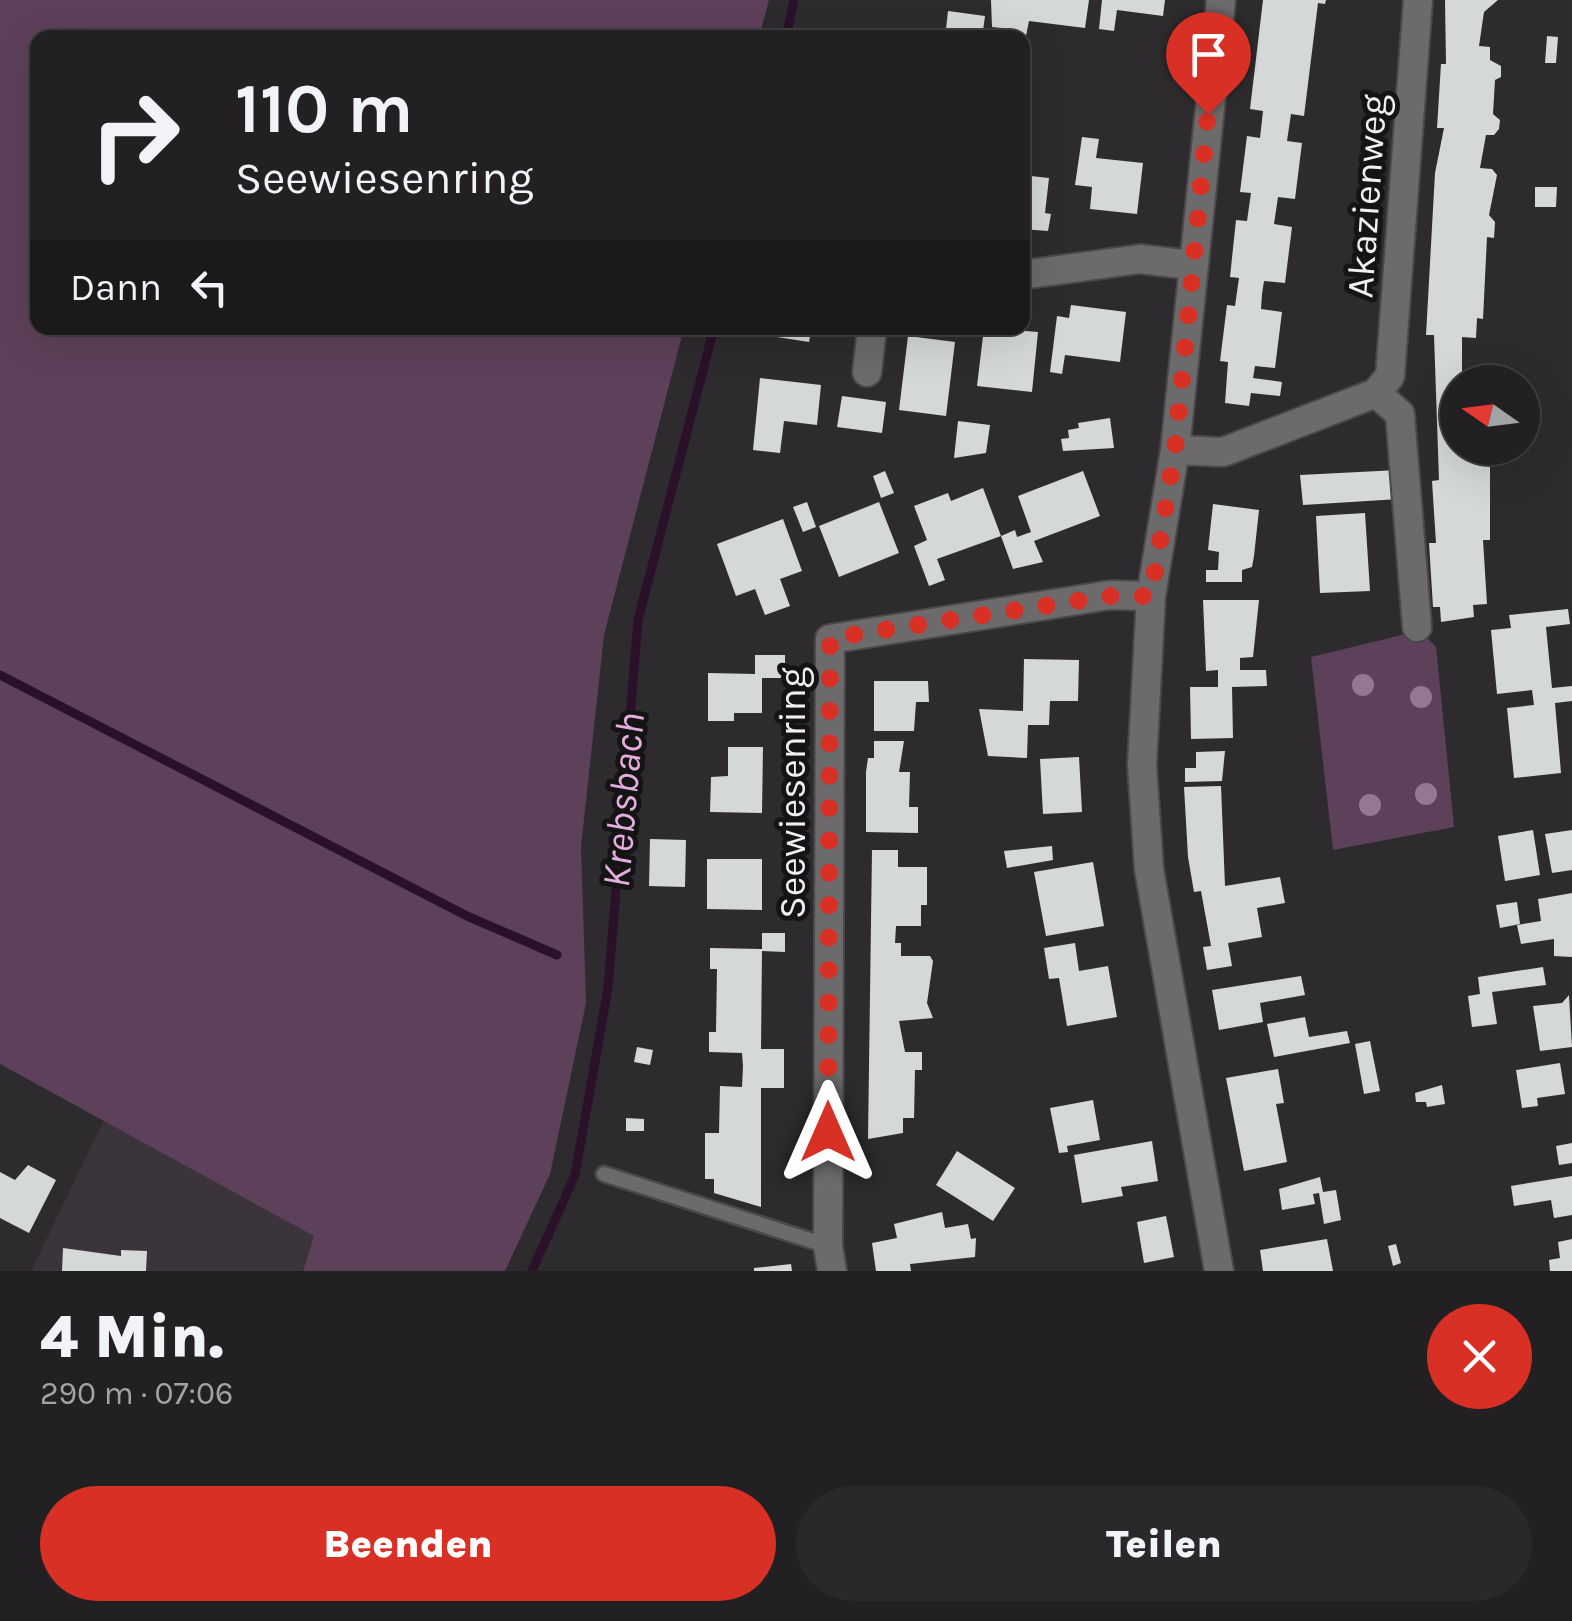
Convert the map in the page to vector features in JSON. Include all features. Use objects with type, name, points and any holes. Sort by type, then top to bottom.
[{"type":"street","points":[[1219,1271],[1148,869],[1142,765],[1151,596],[1175,450],[1190,266],[1221,0]]},
{"type":"street","name":"Akazienweg","points":[[1376,393],[1390,376],[1393,352],[1418,0]]},
{"type":"street","points":[[1030,274],[1140,259],[1190,266]]},
{"type":"street","points":[[866,372],[871,335]]},
{"type":"street","points":[[1175,450],[1224,452],[1376,393],[1400,414],[1417,627]]},
{"type":"street","name":"Seewiesenring","points":[[830,1259],[830,638],[1110,596],[1151,596]]},
{"type":"lane","points":[[604,1174],[830,1259]]},
{"type":"shaded area","points":[[0,0],[769,0],[761,30],[30,30],[30,335],[682,335],[604,635],[581,847],[586,1003],[550,1174],[505,1271],[303,1271],[314,1236],[0,1064]]},
{"type":"shaded area","points":[[1406,634],[1424,635],[1436,647],[1454,827],[1333,850],[1311,657]]},
{"type":"shaded area","points":[[105,1118],[314,1236],[303,1271],[31,1271]]},
{"type":"building","points":[[991,0],[1089,0],[1085,28],[1029,21],[1027,30],[992,27]]},
{"type":"building","points":[[1102,0],[1165,0],[1163,16],[1117,10],[1114,31],[1099,29]]},
{"type":"building","points":[[1263,0],[1326,0],[1325,4],[1318,3],[1304,116],[1291,114],[1287,141],[1302,143],[1295,199],[1278,197],[1274,224],[1292,227],[1285,283],[1264,281],[1262,294],[1261,309],[1282,312],[1275,368],[1255,366],[1253,378],[1282,382],[1280,396],[1251,393],[1249,406],[1225,403],[1228,362],[1220,361],[1227,305],[1235,306],[1239,278],[1230,277],[1236,220],[1247,221],[1251,193],[1240,192],[1247,136],[1260,138],[1263,111],[1250,109]]},
{"type":"building","points":[[1445,0],[1498,0],[1484,12],[1479,46],[1490,47],[1490,60],[1501,66],[1501,77],[1495,80],[1493,114],[1500,120],[1499,129],[1494,135],[1486,135],[1480,168],[1492,169],[1497,175],[1489,215],[1495,222],[1494,238],[1487,237],[1483,319],[1477,318],[1476,338],[1462,337],[1462,365],[1440,365],[1440,465],[1490,465],[1490,540],[1483,540],[1487,604],[1473,605],[1474,617],[1441,622],[1440,607],[1433,607],[1429,543],[1436,543],[1432,481],[1439,480],[1434,335],[1426,335],[1435,173],[1444,128],[1437,128],[1441,64],[1446,64]]},
{"type":"building","points":[[948,11],[985,16],[983,30],[946,30]]},
{"type":"building","points":[[1547,36],[1558,37],[1556,63],[1545,63]]},
{"type":"building","points":[[1082,137],[1099,139],[1096,158],[1143,163],[1137,214],[1090,209],[1092,187],[1075,185]]},
{"type":"building","points":[[1030,176],[1049,178],[1045,213],[1051,214],[1048,231],[1030,230]]},
{"type":"building","points":[[1535,187],[1557,187],[1556,207],[1535,207]]},
{"type":"building","points":[[1071,305],[1126,312],[1120,362],[1065,355],[1062,374],[1050,372],[1057,316],[1069,318]]},
{"type":"building","points":[[1038,332],[1032,392],[977,386],[983,335]]},
{"type":"building","points":[[777,335],[810,335],[809,342]]},
{"type":"building","points":[[908,336],[955,342],[946,416],[899,410]]},
{"type":"building","points":[[760,378],[821,385],[817,425],[784,421],[780,453],[753,450]]},
{"type":"building","points":[[842,396],[886,402],[882,433],[837,427]]},
{"type":"building","points":[[1110,418],[1114,448],[1063,451],[1061,439],[1069,438],[1068,430],[1079,428],[1078,423]]},
{"type":"building","points":[[958,421],[990,425],[986,453],[954,458]]},
{"type":"building","points":[[1398,470],[1399,499],[1303,505],[1300,475]]},
{"type":"building","points":[[885,471],[894,493],[881,498],[873,476]]},
{"type":"building","points":[[1083,471],[1100,516],[1034,541],[1043,562],[1013,569],[1001,536],[1015,530],[1017,537],[1031,532],[1018,496]]},
{"type":"building","points":[[983,488],[1001,536],[937,559],[945,580],[929,586],[914,546],[927,540],[914,506],[948,493],[951,501]]},
{"type":"building","points":[[807,502],[816,527],[803,532],[793,507]]},
{"type":"building","points":[[879,502],[899,553],[839,577],[819,526]]},
{"type":"building","points":[[1213,504],[1259,510],[1252,567],[1242,570],[1242,582],[1206,582],[1206,570],[1218,570],[1219,552],[1208,550]]},
{"type":"building","points":[[1365,513],[1370,591],[1320,593],[1316,516]]},
{"type":"building","points":[[783,519],[802,571],[780,579],[790,606],[765,615],[755,589],[736,596],[717,544]]},
{"type":"building","points":[[1203,600],[1259,600],[1253,657],[1240,658],[1240,670],[1266,670],[1267,686],[1232,687],[1233,738],[1191,739],[1190,687],[1218,687],[1218,670],[1206,671]]},
{"type":"building","points":[[1568,609],[1570,624],[1546,627],[1552,688],[1572,686],[1572,701],[1555,703],[1561,773],[1514,778],[1507,708],[1534,705],[1532,690],[1497,694],[1491,630],[1511,628],[1509,615]]},
{"type":"building","points":[[755,655],[785,655],[785,678],[762,678],[762,713],[734,713],[734,721],[708,721],[708,673],[755,674]]},
{"type":"building","points":[[1024,659],[1079,660],[1078,701],[1050,701],[1049,725],[1028,725],[1027,758],[988,756],[979,709],[1023,711]]},
{"type":"building","points":[[874,681],[928,681],[929,702],[916,702],[914,731],[874,731]]},
{"type":"building","points":[[874,741],[904,741],[899,772],[910,772],[909,807],[918,807],[918,833],[866,832],[866,772],[868,758],[874,758]]},
{"type":"building","points":[[728,747],[763,747],[762,813],[710,812],[711,777],[728,776]]},
{"type":"building","points":[[1225,751],[1222,781],[1185,782],[1185,768],[1196,768],[1196,752]]},
{"type":"building","points":[[1079,757],[1082,812],[1043,814],[1040,759]]},
{"type":"building","points":[[1221,786],[1225,886],[1280,877],[1285,903],[1257,908],[1262,937],[1228,943],[1232,966],[1207,970],[1203,947],[1211,946],[1201,891],[1194,892],[1188,857],[1184,787]]},
{"type":"building","points":[[1533,830],[1540,875],[1505,881],[1498,836]]},
{"type":"building","points":[[1572,830],[1572,870],[1552,873],[1545,834]]},
{"type":"building","points":[[650,839],[686,840],[685,887],[649,886]]},
{"type":"building","points":[[1052,846],[1053,860],[1007,868],[1004,851]]},
{"type":"building","points":[[872,850],[898,850],[898,867],[927,867],[927,905],[921,905],[921,926],[896,926],[895,943],[901,943],[901,956],[930,956],[933,961],[927,1003],[933,1018],[899,1021],[905,1052],[922,1052],[922,1070],[915,1070],[914,1118],[903,1118],[903,1133],[868,1139]]},
{"type":"building","points":[[707,859],[762,859],[762,910],[707,909]]},
{"type":"building","points":[[1093,862],[1104,926],[1046,936],[1034,872]]},
{"type":"building","points":[[1572,893],[1572,957],[1554,956],[1554,939],[1521,944],[1517,925],[1541,921],[1538,899]]},
{"type":"building","points":[[1517,902],[1520,924],[1500,928],[1496,905]]},
{"type":"building","points":[[762,933],[785,933],[785,952],[762,951]]},
{"type":"building","points":[[1075,943],[1079,971],[1108,966],[1117,1017],[1067,1026],[1059,978],[1049,979],[1044,948]]},
{"type":"building","points":[[710,948],[762,949],[761,1049],[784,1049],[784,1088],[761,1088],[761,1207],[714,1193],[714,1179],[705,1179],[705,1133],[719,1133],[720,1086],[742,1087],[743,1066],[742,1053],[709,1052],[709,1032],[716,1032],[717,969],[710,969]]},
{"type":"building","points":[[1543,967],[1546,985],[1492,992],[1497,1024],[1472,1027],[1468,996],[1480,994],[1478,977]]},
{"type":"building","points":[[1301,976],[1305,995],[1260,1003],[1263,1022],[1219,1030],[1212,990]]},
{"type":"building","points":[[1569,995],[1572,1047],[1540,1051],[1533,1006],[1562,1003]]},
{"type":"building","points":[[1305,1017],[1309,1037],[1347,1031],[1350,1043],[1274,1057],[1267,1024]]},
{"type":"building","points":[[1370,1041],[1380,1091],[1364,1094],[1355,1044]]},
{"type":"building","points":[[637,1047],[653,1050],[650,1065],[634,1062]]},
{"type":"building","points":[[1560,1063],[1565,1094],[1537,1098],[1538,1106],[1522,1108],[1516,1070]]},
{"type":"building","points":[[1278,1069],[1284,1103],[1276,1104],[1287,1162],[1244,1171],[1226,1078]]},
{"type":"building","points":[[1442,1085],[1445,1104],[1427,1107],[1426,1102],[1416,1102],[1415,1093]]},
{"type":"building","points":[[1093,1100],[1100,1140],[1067,1146],[1068,1152],[1059,1153],[1050,1108]]},
{"type":"building","points":[[626,1118],[644,1119],[644,1131],[626,1131]]},
{"type":"building","points":[[1152,1141],[1158,1181],[1121,1187],[1123,1196],[1082,1203],[1074,1155]]},
{"type":"building","points":[[1572,1143],[1572,1163],[1559,1165],[1556,1146]]},
{"type":"building","points":[[957,1151],[1015,1188],[993,1221],[936,1185]]},
{"type":"building","points":[[28,1165],[56,1180],[29,1233],[0,1218],[0,1172],[15,1180]]},
{"type":"building","points":[[1572,1176],[1572,1215],[1554,1218],[1551,1200],[1514,1206],[1511,1186]]},
{"type":"building","points":[[1320,1177],[1323,1192],[1336,1190],[1341,1220],[1324,1224],[1319,1193],[1313,1194],[1315,1204],[1282,1210],[1279,1189]]},
{"type":"building","points":[[942,1212],[945,1228],[968,1224],[971,1239],[976,1238],[975,1257],[910,1264],[911,1271],[876,1271],[872,1243],[897,1238],[894,1224]]},
{"type":"building","points":[[1166,1216],[1174,1257],[1144,1263],[1137,1222]]},
{"type":"building","points":[[1327,1239],[1333,1271],[1263,1271],[1260,1250]]},
{"type":"building","points":[[1572,1239],[1572,1271],[1550,1271],[1549,1260],[1560,1258],[1558,1242]]},
{"type":"building","points":[[1396,1244],[1401,1263],[1393,1266],[1388,1246]]},
{"type":"building","points":[[63,1248],[121,1256],[121,1250],[147,1251],[146,1271],[62,1271]]},
{"type":"building","points":[[791,1264],[792,1271],[754,1271],[754,1268]]},
{"type":"waterway","name":"Krebsbach","points":[[788,30],[794,0]]},
{"type":"waterway","name":"Krebsbach","points":[[532,1271],[575,1175],[608,988],[638,620],[712,335]]},
{"type":"waterway","points":[[0,675],[467,916],[557,955]]},
{"type":"route","points":[[828,1132],[830,638],[1110,596],[1151,596],[1175,450],[1190,266],[1208,114]]}]
